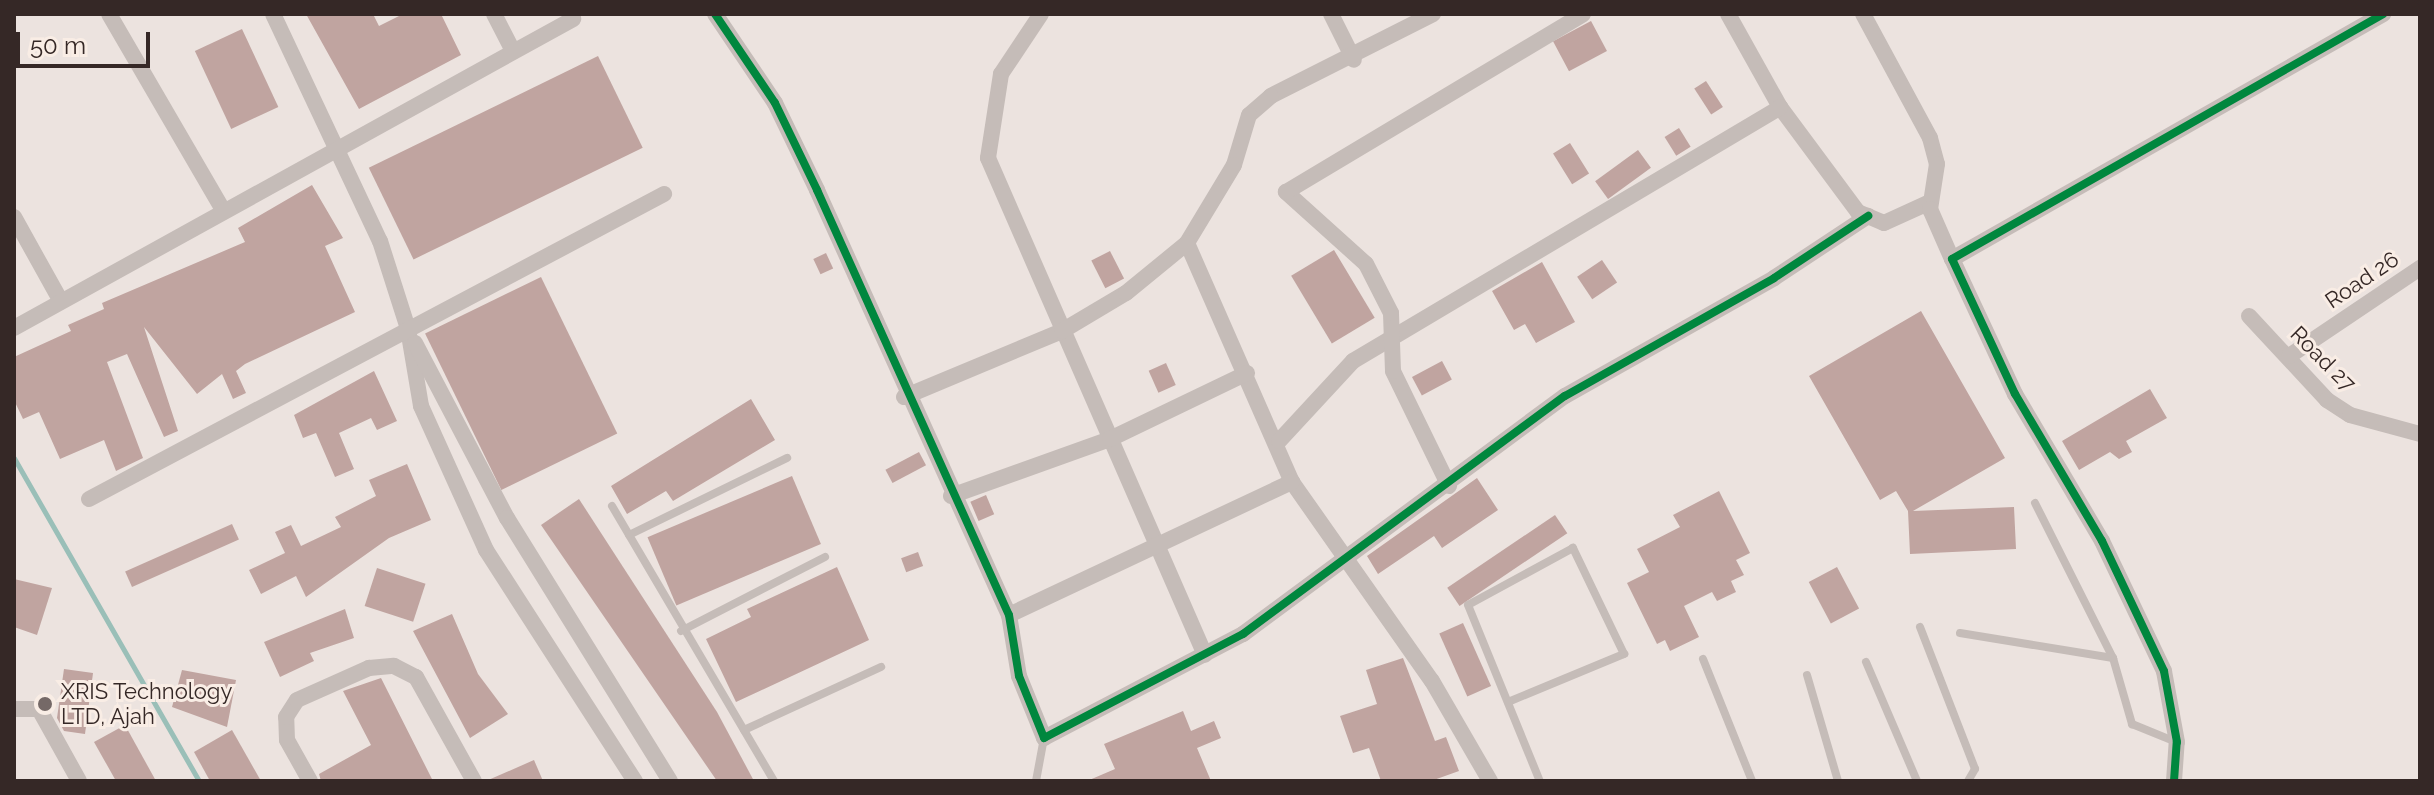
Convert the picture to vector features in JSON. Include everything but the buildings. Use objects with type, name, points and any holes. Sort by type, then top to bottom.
[{"type":"street","points":[[109,14],[222,208]]},
{"type":"street","points":[[273,14],[338,144],[408,329],[507,518],[670,781]]},
{"type":"street","points":[[494,14],[513,51]]},
{"type":"street","points":[[715,14],[796,146],[904,397],[1009,615],[1019,676],[1044,738],[1205,655],[1347,563],[1565,396],[1774,278],[1868,216]]},
{"type":"street","points":[[1041,14],[1001,74],[986,143],[994,178],[1110,439],[1155,551],[1205,655]]},
{"type":"street","points":[[1331,14],[1354,60]]},
{"type":"street","points":[[904,397],[1062,331],[1116,300],[1187,243],[1234,165],[1249,115],[1271,96],[1354,60],[1433,14]]},
{"type":"street","points":[[1449,486],[1393,371],[1391,313],[1366,264],[1286,192],[1583,14]]},
{"type":"street","points":[[1728,14],[1780,107],[1868,216],[1884,223],[1930,202]]},
{"type":"street","points":[[1863,14],[1930,138],[1937,164],[1930,202],[1952,259],[2015,394],[2102,541],[2164,671],[2177,742],[2174,781]]},
{"type":"street","points":[[1952,259],[2383,14]]},
{"type":"street","points":[[14,328],[59,298],[573,19]]},
{"type":"street","points":[[1279,441],[1353,361],[1780,107]]},
{"type":"street","points":[[89,499],[664,194]]},
{"type":"street","points":[[14,217],[59,298]]},
{"type":"street","points":[[1187,243],[1279,441],[1292,482],[1432,681],[1490,781]]},
{"type":"street","name":"Road 26","points":[[2289,356],[2420,268]]},
{"type":"street","name":"Road 27","points":[[2249,316],[2350,415],[2420,434]]},
{"type":"street","points":[[408,329],[421,406],[486,550],[635,781]]},
{"type":"street","points":[[951,496],[1110,439],[1247,373]]},
{"type":"street","points":[[1009,615],[1155,551],[1292,482]]},
{"type":"street","points":[[310,781],[287,740],[286,717],[297,700],[369,668],[394,666],[416,677],[474,781]]},
{"type":"street","points":[[593,716],[621,702]]},
{"type":"street","points":[[14,709],[39,709],[79,781]]},
{"type":"lane","points":[[629,535],[787,458]]},
{"type":"lane","points":[[2035,503],[2113,658],[2132,724],[2177,742]]},
{"type":"lane","points":[[612,506],[681,631],[774,781]]},
{"type":"lane","points":[[1508,702],[1624,654],[1573,548],[1468,605],[1540,781]]},
{"type":"lane","points":[[681,631],[825,557]]},
{"type":"lane","points":[[1920,627],[1975,769],[1968,781]]},
{"type":"lane","points":[[1960,633],[2113,658]]},
{"type":"lane","points":[[1703,659],[1752,781]]},
{"type":"lane","points":[[1866,662],[1917,781]]},
{"type":"lane","points":[[744,730],[881,667]]},
{"type":"lane","points":[[1807,675],[1838,781]]},
{"type":"lane","points":[[1036,781],[1044,738]]},
{"type":"waterway","points":[[14,458],[199,781]]},
{"type":"cycle path","points":[[715,14],[775,103],[817,190],[1009,615],[1019,676],[1044,738],[1243,634],[1565,396],[1774,278],[1868,216]]},
{"type":"cycle path","points":[[2174,781],[2177,742],[2164,671],[2102,541],[2015,394],[1952,259],[2383,14]]},
{"type":"place","name":"XRIS Technology LTD, Ajah","points":[[45,704]]}]
